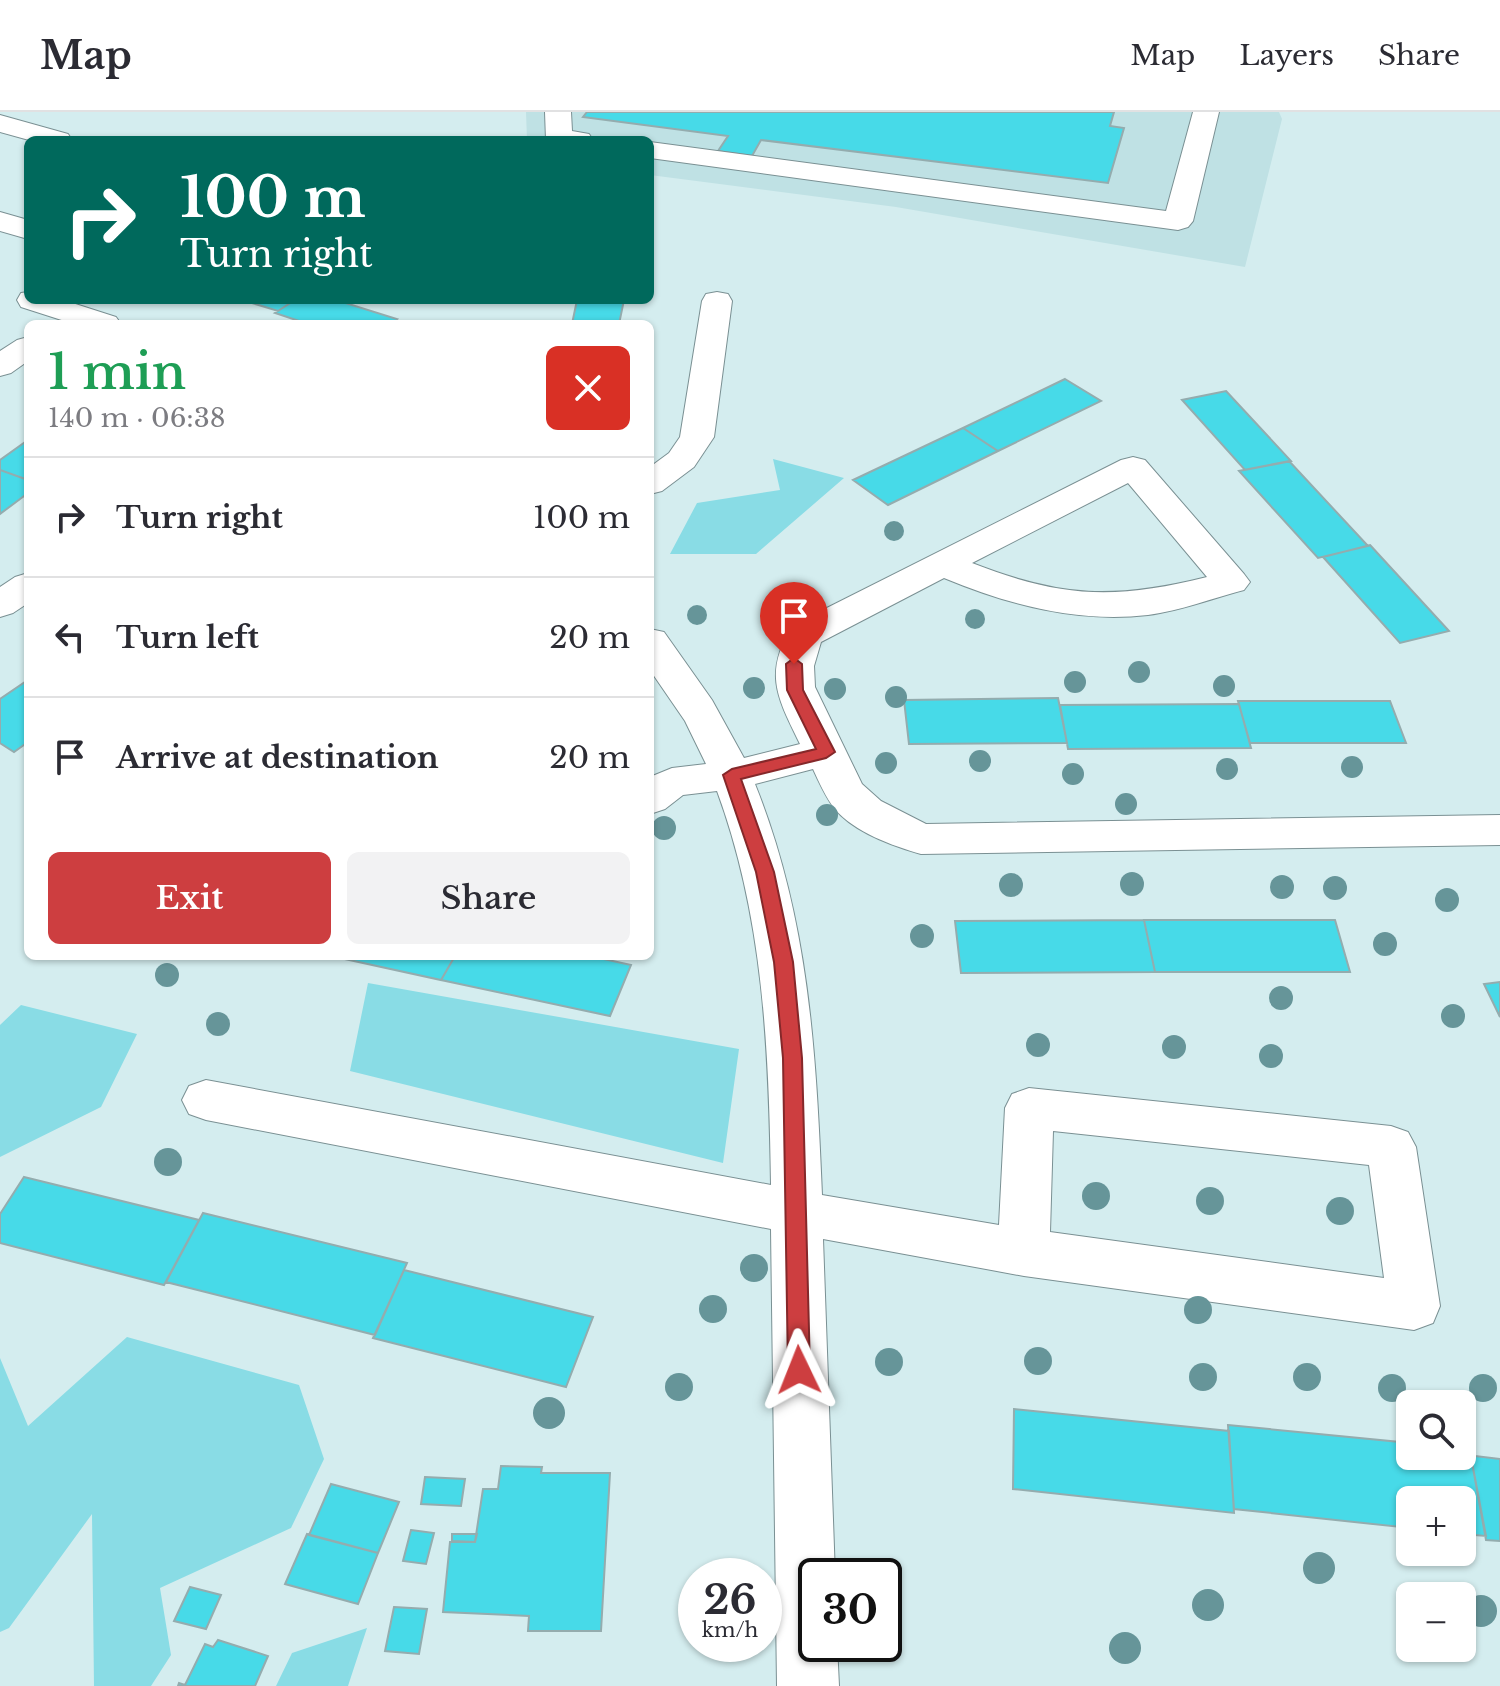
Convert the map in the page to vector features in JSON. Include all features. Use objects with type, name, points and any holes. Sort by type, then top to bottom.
[{"type":"street","points":[[558,112],[558,136]]},
{"type":"street","points":[[654,151],[1178,221],[1206,112]]},
{"type":"street","points":[[0,123],[44,136]]},
{"type":"street","points":[[0,221],[24,229]]},
{"type":"street","points":[[654,481],[682,460],[697,437],[717,301]]},
{"type":"street","points":[[48,304],[79,320]]},
{"type":"street","points":[[0,366],[24,350]]},
{"type":"street","points":[[941,564],[1008,591],[1081,605],[1150,603],[1231,582],[1133,467],[941,564],[807,634],[794,664],[795,690],[848,797],[871,815],[921,839],[1500,830]]},
{"type":"street","points":[[0,605],[24,588]]},
{"type":"street","points":[[654,647],[710,730],[732,775],[765,872],[783,962],[793,1058],[808,1686]]},
{"type":"street","points":[[654,796],[672,782],[732,775],[826,752]]},
{"type":"street","points":[[206,1100],[1024,1253],[1414,1306],[1391,1147],[1029,1108],[1024,1253]]},
{"type":"shaded area","points":[[526,112],[1279,112],[1282,119],[1245,267],[896,207],[654,176],[654,136],[527,136]]},
{"type":"shaded area","points":[[773,459],[844,478],[756,554],[670,554],[697,503],[780,490]]},
{"type":"shaded area","points":[[368,983],[739,1049],[723,1163],[350,1071]]},
{"type":"shaded area","points":[[21,1005],[137,1034],[101,1107],[0,1157],[0,1025]]},
{"type":"shaded area","points":[[127,1337],[299,1385],[324,1459],[291,1528],[160,1588],[171,1655],[151,1686],[94,1686],[92,1514],[9,1628],[0,1632],[0,1358],[28,1426]]},
{"type":"shaded area","points":[[367,1628],[348,1686],[276,1686],[292,1653]]},
{"type":"building","points":[[587,112],[1114,112],[1110,126],[1124,128],[1108,183],[761,140],[752,156],[718,151],[728,136],[583,117]]},
{"type":"building","points":[[255,304],[289,304],[278,311]]},
{"type":"building","points":[[289,304],[349,304],[397,319],[296,320],[275,313]]},
{"type":"building","points":[[576,304],[623,304],[620,320],[573,320]]},
{"type":"building","points":[[1065,379],[1101,401],[998,451],[963,428]]},
{"type":"building","points":[[1226,391],[1291,461],[1245,470],[1182,400]]},
{"type":"building","points":[[963,428],[998,451],[888,505],[853,480]]},
{"type":"building","points":[[24,443],[24,479],[0,470],[0,460]]},
{"type":"building","points":[[1289,461],[1368,546],[1318,558],[1239,471]]},
{"type":"building","points":[[0,470],[24,479],[24,496],[0,514]]},
{"type":"building","points":[[1370,545],[1449,631],[1400,643],[1323,557]]},
{"type":"building","points":[[24,683],[24,745],[14,752],[0,743],[0,699]]},
{"type":"building","points":[[1058,698],[1067,743],[909,744],[904,700]]},
{"type":"building","points":[[1238,701],[1390,701],[1406,743],[1250,743]]},
{"type":"building","points":[[1239,704],[1251,748],[1068,749],[1060,705]]},
{"type":"building","points":[[1144,920],[1155,972],[961,973],[955,921]]},
{"type":"building","points":[[1144,920],[1335,920],[1350,972],[1155,972]]},
{"type":"building","points":[[349,960],[453,960],[441,980]]},
{"type":"building","points":[[453,960],[608,960],[631,965],[610,1016],[441,980]]},
{"type":"building","points":[[1500,982],[1500,1017],[1484,984]]},
{"type":"building","points":[[24,1177],[199,1220],[164,1285],[0,1243],[0,1214]]},
{"type":"building","points":[[203,1213],[407,1263],[375,1335],[166,1282]]},
{"type":"building","points":[[404,1270],[593,1317],[566,1387],[373,1338]]},
{"type":"building","points":[[1014,1409],[1229,1431],[1234,1513],[1013,1489]]},
{"type":"building","points":[[1228,1425],[1396,1442],[1396,1470],[1473,1470],[1486,1536],[1476,1535],[1476,1486],[1396,1486],[1396,1526],[1234,1509]]},
{"type":"building","points":[[1476,1456],[1500,1459],[1500,1541],[1486,1540],[1473,1470],[1476,1470]]},
{"type":"building","points":[[501,1466],[542,1467],[541,1473],[610,1473],[601,1631],[528,1631],[529,1616],[443,1612],[450,1542],[475,1542],[483,1489],[498,1489]]},
{"type":"building","points":[[425,1477],[465,1479],[461,1506],[421,1504]]},
{"type":"building","points":[[331,1484],[399,1502],[378,1553],[309,1535]]},
{"type":"building","points":[[411,1530],[434,1533],[426,1564],[403,1561]]},
{"type":"building","points":[[307,1534],[378,1553],[358,1604],[285,1584]]},
{"type":"building","points":[[452,1534],[477,1534],[475,1542],[452,1541]]},
{"type":"building","points":[[190,1587],[221,1595],[206,1629],[174,1621]]},
{"type":"building","points":[[394,1607],[427,1609],[419,1654],[385,1651]]},
{"type":"building","points":[[218,1640],[268,1656],[255,1686],[178,1686],[179,1683],[185,1685],[205,1644],[213,1647]]},
{"type":"route","points":[[794,664],[795,690],[826,752],[732,775],[765,872],[783,962],[793,1058],[799,1370]]}]
